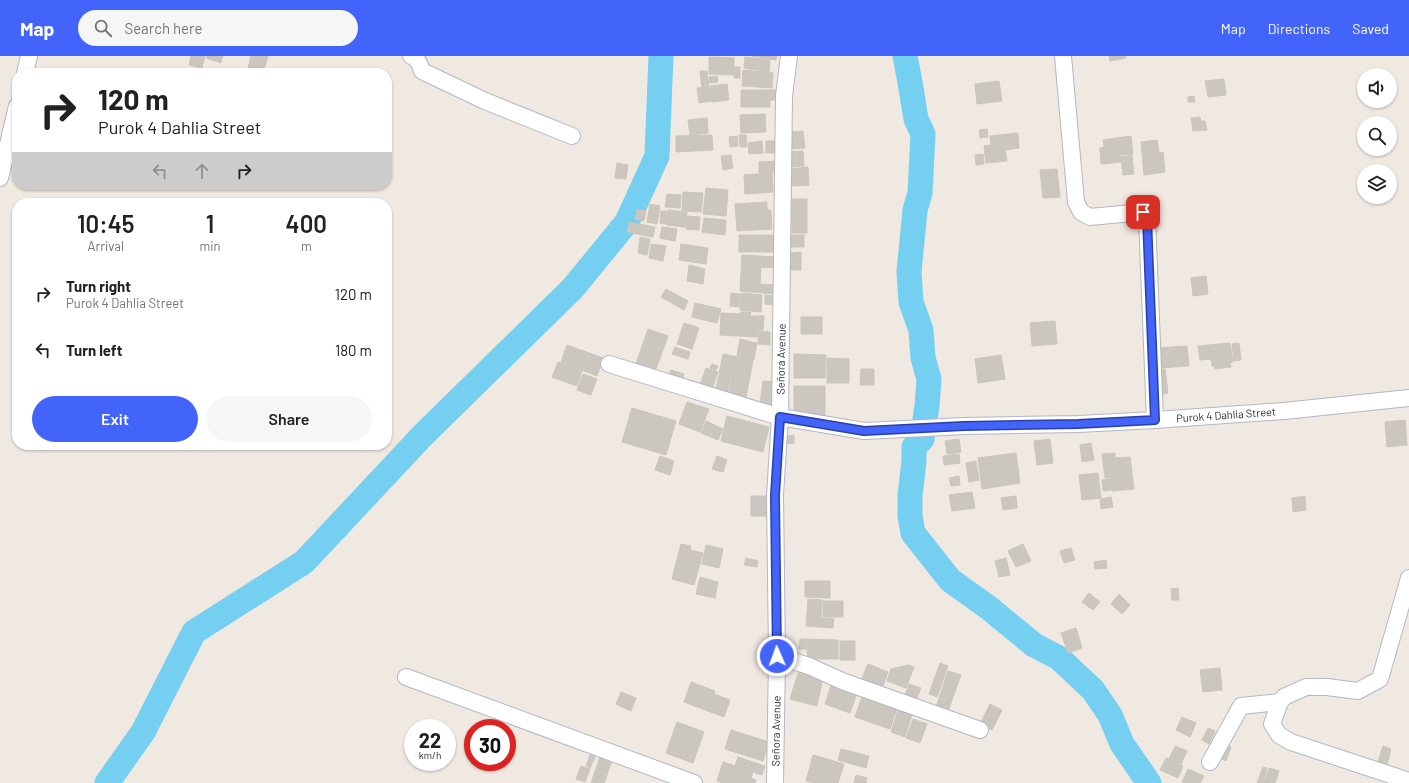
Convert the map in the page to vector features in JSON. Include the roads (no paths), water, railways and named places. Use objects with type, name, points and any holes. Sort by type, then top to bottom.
[{"type":"street","points":[[26,68],[29,56]]},
{"type":"street","name":"Señora Avenue","points":[[775,783],[777,656],[775,495],[780,417],[784,96],[789,56]]},
{"type":"street","points":[[1063,56],[1076,202],[1081,212],[1090,216],[1143,212],[1147,218],[1155,420]]},
{"type":"street","points":[[417,58],[422,71],[485,101],[572,136]]},
{"type":"street","points":[[0,178],[12,127]]},
{"type":"street","name":"Purok 4 Dahlia Street","points":[[609,364],[780,417],[864,431],[935,427],[1078,424],[1155,420],[1284,411],[1409,398]]},
{"type":"street","points":[[1409,578],[1380,679],[1358,691],[1327,687],[1306,687],[1284,697],[1280,702],[1272,724],[1279,735],[1291,742],[1409,781]]},
{"type":"street","points":[[777,656],[810,666],[842,681],[980,730]]},
{"type":"street","points":[[406,676],[694,783]]},
{"type":"street","points":[[1210,762],[1241,706],[1280,702]]},
{"type":"waterway","points":[[107,783],[143,732],[194,632],[304,562],[423,435],[573,288],[627,222],[657,156],[661,56]]},
{"type":"waterway","points":[[905,56],[916,119],[923,134],[920,193],[915,210],[909,272],[911,302],[921,330],[923,358],[929,379],[922,439],[914,447],[910,496],[910,516],[913,533],[950,580],[989,608],[1034,645],[1059,658],[1093,690],[1110,715],[1122,744],[1149,783]]}]
